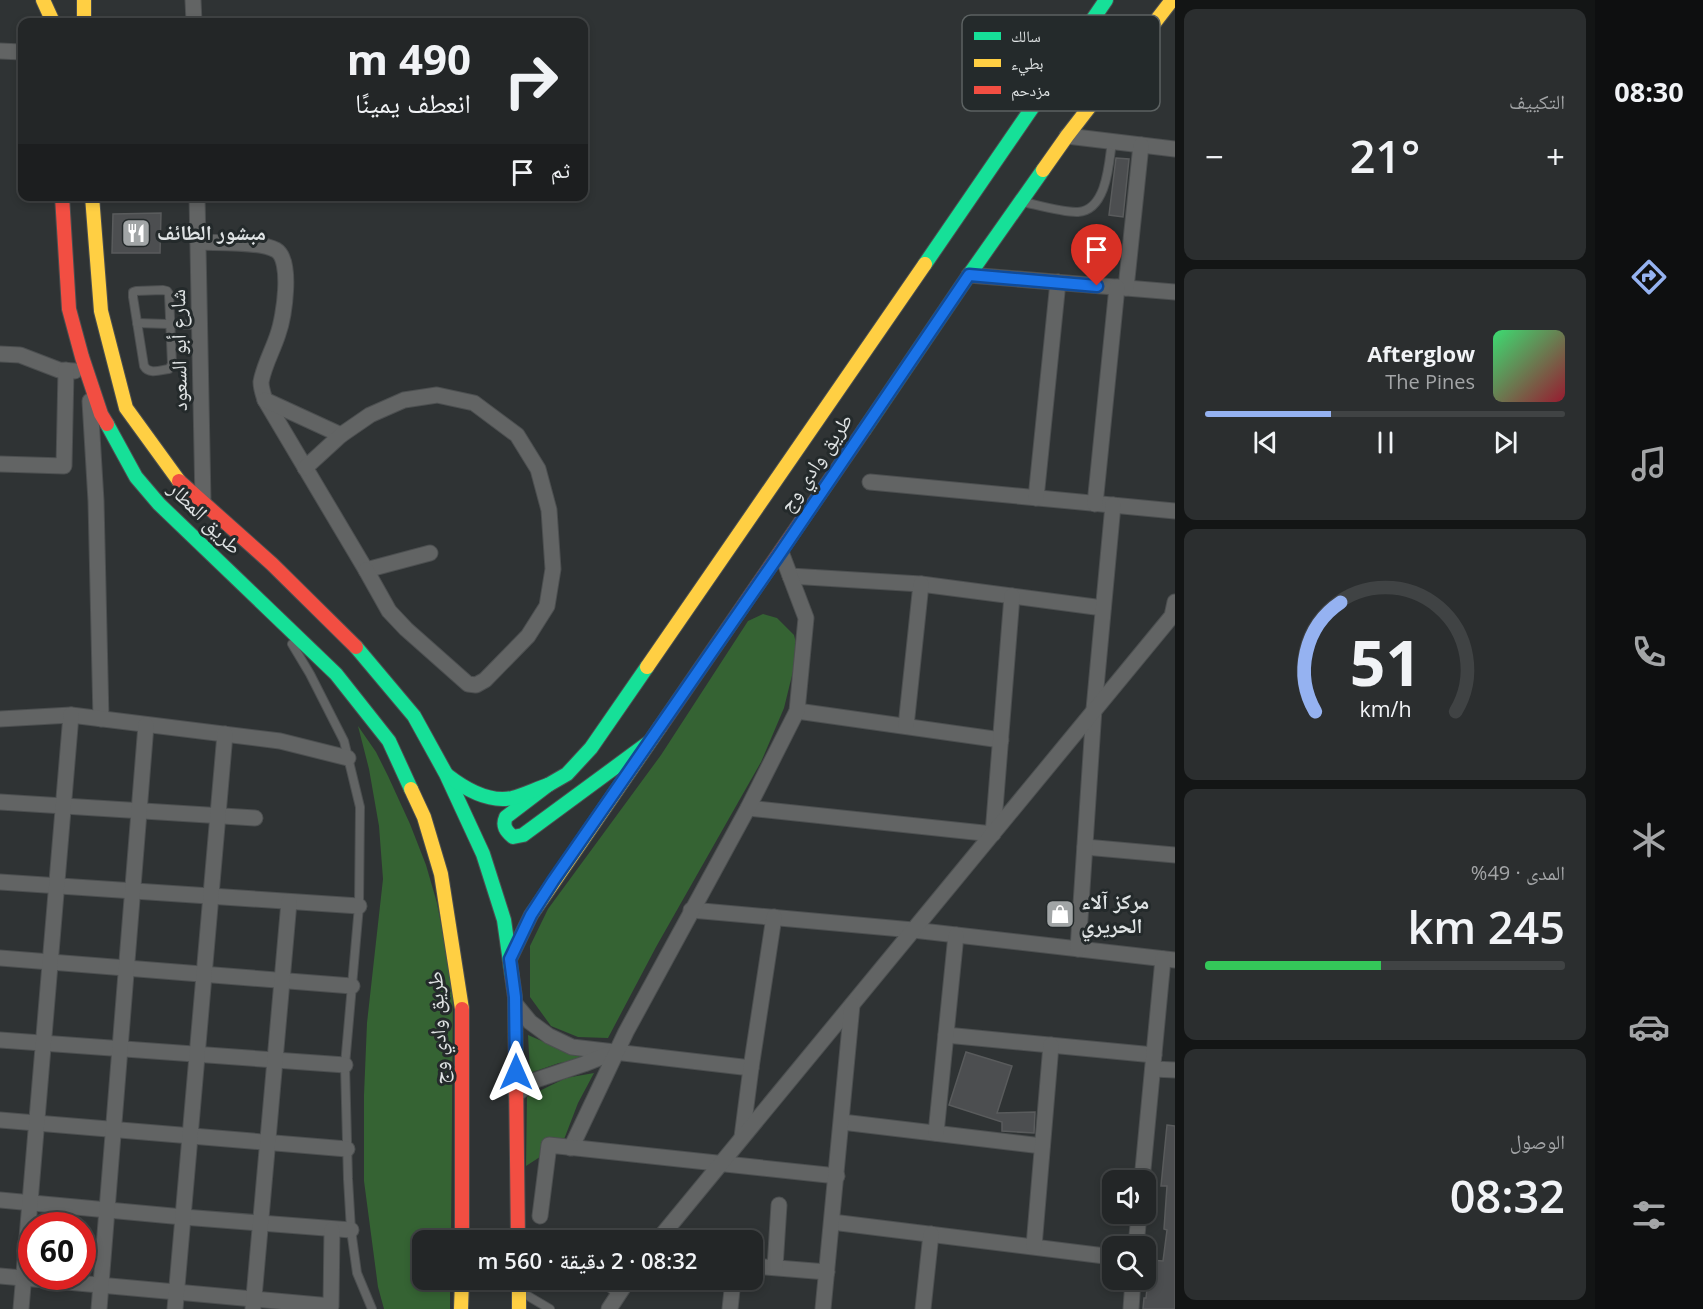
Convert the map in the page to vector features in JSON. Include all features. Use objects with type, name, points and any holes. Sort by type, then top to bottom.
[{"type":"main road","points":[[43,0],[52,18]]},
{"type":"main road","points":[[52,0],[54,18]]},
{"type":"main road","points":[[82,0],[84,18]]},
{"type":"main road","name":"طريق وادي وج","points":[[1096,15],[1106,0]]},
{"type":"main road","name":"طريق وادي وج","points":[[1160,16],[1172,0]]},
{"type":"main road","name":"طريق وادي وج","points":[[548,785],[567,774],[591,748],[620,708],[1030,111]]},
{"type":"main road","name":"طريق وادي وج","points":[[510,959],[531,915],[969,275],[1086,111]]},
{"type":"main road","name":"طريق المطار","points":[[62,201],[69,309],[101,414],[136,477],[159,504],[336,674],[389,741],[424,817]]},
{"type":"main road","name":"طريق المطار","points":[[92,201],[101,311],[126,408],[175,477],[272,564],[364,655],[414,716],[446,774]]},
{"type":"main road","points":[[548,785],[506,817],[504,826],[513,837],[523,835],[648,743]]},
{"type":"main road","points":[[446,774],[462,787],[491,798],[510,799],[548,785]]},
{"type":"main road","points":[[446,774],[483,854],[504,920],[516,1005],[518,1230]]},
{"type":"main road","name":"طريق وادي وج","points":[[424,817],[441,874],[462,1002],[462,1230]]},
{"type":"main road","points":[[461,1309],[462,1290]]},
{"type":"main road","points":[[519,1290],[519,1309]]},
{"type":"street","points":[[193,0],[194,18]]},
{"type":"street","points":[[0,51],[18,52]]},
{"type":"street","points":[[1067,136],[1175,149]]},
{"type":"street","points":[[1095,504],[1141,145]]},
{"type":"street","name":"شارع أبو السعود","points":[[197,201],[202,502]]},
{"type":"street","points":[[198,242],[264,245],[278,251],[284,261],[286,276],[284,309],[279,333],[261,385],[265,400],[389,611],[468,684],[476,685],[485,680],[528,636],[547,606],[553,568],[549,510],[538,469],[518,435],[474,403],[437,395],[404,400],[370,415],[341,435],[305,468]]},
{"type":"street","points":[[969,275],[1175,292]]},
{"type":"street","points":[[1036,498],[1058,282]]},
{"type":"street","points":[[0,354],[20,355],[59,370],[88,376],[96,501],[101,719]]},
{"type":"street","points":[[0,464],[64,466],[66,370]]},
{"type":"street","points":[[265,400],[341,435]]},
{"type":"street","points":[[870,482],[1175,512]]},
{"type":"street","points":[[1078,949],[1094,709],[1113,506]]},
{"type":"street","points":[[572,1148],[616,1051],[748,808],[797,711],[806,618],[781,552]]},
{"type":"street","points":[[366,570],[430,553]]},
{"type":"street","points":[[790,576],[921,584],[1103,608]]},
{"type":"street","points":[[906,726],[921,584]]},
{"type":"street","points":[[993,834],[1012,596]]},
{"type":"street","points":[[666,1230],[1174,611]]},
{"type":"street","points":[[797,711],[1001,740]]},
{"type":"street","points":[[29,1212],[71,716]]},
{"type":"street","points":[[0,719],[71,716],[101,719],[280,741],[348,758]]},
{"type":"street","points":[[99,1309],[146,725]]},
{"type":"street","points":[[175,1309],[225,734]]},
{"type":"street","points":[[0,802],[255,818]]},
{"type":"street","points":[[748,808],[993,834]]},
{"type":"street","points":[[1085,847],[1175,855]]},
{"type":"street","points":[[0,882],[359,906]]},
{"type":"street","points":[[254,1304],[289,902]]},
{"type":"street","points":[[692,910],[914,930],[1169,959],[1153,1062],[1143,1170]]},
{"type":"street","points":[[742,1138],[774,917]]},
{"type":"street","points":[[936,1134],[956,935]]},
{"type":"street","points":[[0,958],[352,986]]},
{"type":"street","points":[[516,1005],[530,1022],[549,1036],[572,1047],[751,1068]]},
{"type":"street","points":[[824,1309],[852,1005]]},
{"type":"street","points":[[946,1035],[1051,1045],[1153,1062],[1175,1070]]},
{"type":"street","points":[[0,1040],[345,1065]]},
{"type":"street","points":[[1034,1246],[1051,1045]]},
{"type":"street","points":[[516,1094],[536,1080],[616,1051]]},
{"type":"street","points":[[0,1120],[347,1149]]},
{"type":"street","points":[[842,1122],[1042,1146]]},
{"type":"street","points":[[540,1216],[549,1145],[837,1176]]},
{"type":"street","points":[[0,1200],[351,1230]]},
{"type":"street","points":[[775,1267],[779,1205]]},
{"type":"street","points":[[832,1222],[1102,1255]]},
{"type":"street","points":[[96,1285],[176,1292],[254,1304],[331,1308],[332,1230]]},
{"type":"street","points":[[923,1309],[931,1234]]},
{"type":"street","points":[[763,1266],[827,1272]]},
{"type":"street","points":[[0,1276],[18,1278]]},
{"type":"street","points":[[21,1309],[22,1290]]},
{"type":"street","points":[[609,1309],[621,1290]]},
{"type":"street","points":[[730,1309],[732,1290]]},
{"type":"street","points":[[1131,1309],[1132,1290]]},
{"type":"lane","points":[[1021,201],[1076,213],[1093,207],[1099,199],[1107,172],[1112,141]]},
{"type":"lane","points":[[167,291],[170,324],[171,367],[169,369],[150,372],[146,370],[137,323],[134,292],[167,291]]},
{"type":"lane","points":[[137,323],[199,325]]},
{"type":"lane","points":[[275,617],[310,674],[344,741],[360,807],[359,906],[345,1065],[347,1149],[351,1230],[357,1272],[372,1309]]},
{"type":"lane","points":[[525,1290],[550,1309]]},
{"type":"green space","points":[[763,614],[777,618],[794,635],[798,651],[784,708],[761,762],[656,947],[608,1038],[578,1037],[551,1026],[530,997],[530,946],[548,909],[661,755],[748,621]]},
{"type":"green space","points":[[358,726],[376,752],[388,776],[426,865],[437,903],[453,988],[451,1230],[412,1230],[412,1290],[450,1290],[450,1309],[384,1309],[378,1287],[364,1181],[367,1023],[383,879],[379,826],[369,769]]},
{"type":"green space","points":[[528,1035],[590,1059],[559,1063],[530,1073]]},
{"type":"green space","points":[[594,1073],[578,1103],[563,1142],[526,1166],[527,1097],[566,1078]]},
{"type":"building","points":[[1116,158],[1129,159],[1123,217],[1109,215]]},
{"type":"building","name":"مبشور الطائف","points":[[161,213],[160,253],[112,253],[113,214]]},
{"type":"building","points":[[966,1052],[1012,1066],[997,1113],[1035,1112],[1034,1133],[1002,1131],[1002,1122],[949,1105]]},
{"type":"building","points":[[1167,1125],[1175,1126],[1175,1309],[1143,1309],[1147,1290],[1156,1290],[1156,1260],[1163,1261],[1167,1230],[1164,1229],[1167,1186],[1161,1186]]},
{"type":"traffic: fast","points":[[1096,15],[1106,0]]},
{"type":"traffic: fast","points":[[925,264],[1030,111]]},
{"type":"traffic: fast","points":[[864,430],[1043,170]]},
{"type":"traffic: fast","points":[[107,424],[136,477],[159,504],[336,674],[389,741],[411,789]]},
{"type":"traffic: fast","points":[[356,647],[414,716],[446,774],[483,854],[504,920],[512,976]]},
{"type":"traffic: fast","points":[[647,667],[591,748],[567,774],[548,785],[506,817],[504,823],[507,830],[513,837],[523,835],[648,743]]},
{"type":"traffic: fast","points":[[447,775],[477,794],[503,799],[548,785]]},
{"type":"traffic: slow","points":[[43,0],[51,18]]},
{"type":"traffic: slow","points":[[84,0],[84,18]]},
{"type":"traffic: slow","points":[[1160,16],[1172,0]]},
{"type":"traffic: slow","points":[[1043,170],[1086,111]]},
{"type":"traffic: slow","points":[[92,201],[101,311],[126,408],[179,481]]},
{"type":"traffic: slow","points":[[647,667],[925,264]]},
{"type":"traffic: slow","points":[[510,959],[531,915],[660,727]]},
{"type":"traffic: slow","points":[[411,789],[424,817],[441,874],[462,1009]]},
{"type":"traffic: slow","points":[[461,1309],[462,1290]]},
{"type":"traffic: slow","points":[[519,1290],[519,1309]]},
{"type":"traffic: jam","points":[[62,201],[69,309],[82,357],[101,414],[107,424]]},
{"type":"traffic: jam","points":[[660,727],[864,430]]},
{"type":"traffic: jam","points":[[179,481],[272,564],[356,647]]},
{"type":"traffic: jam","points":[[512,976],[515,997],[518,1230]]},
{"type":"traffic: jam","points":[[462,1009],[462,1230]]},
{"type":"place","name":"مبشور الطائف","points":[[136,233]]},
{"type":"place","name":"مركز آلاء الحريري","points":[[1060,914]]},
{"type":"route","points":[[516,1072],[515,997],[510,959],[531,915],[969,275],[1097,286]]}]
